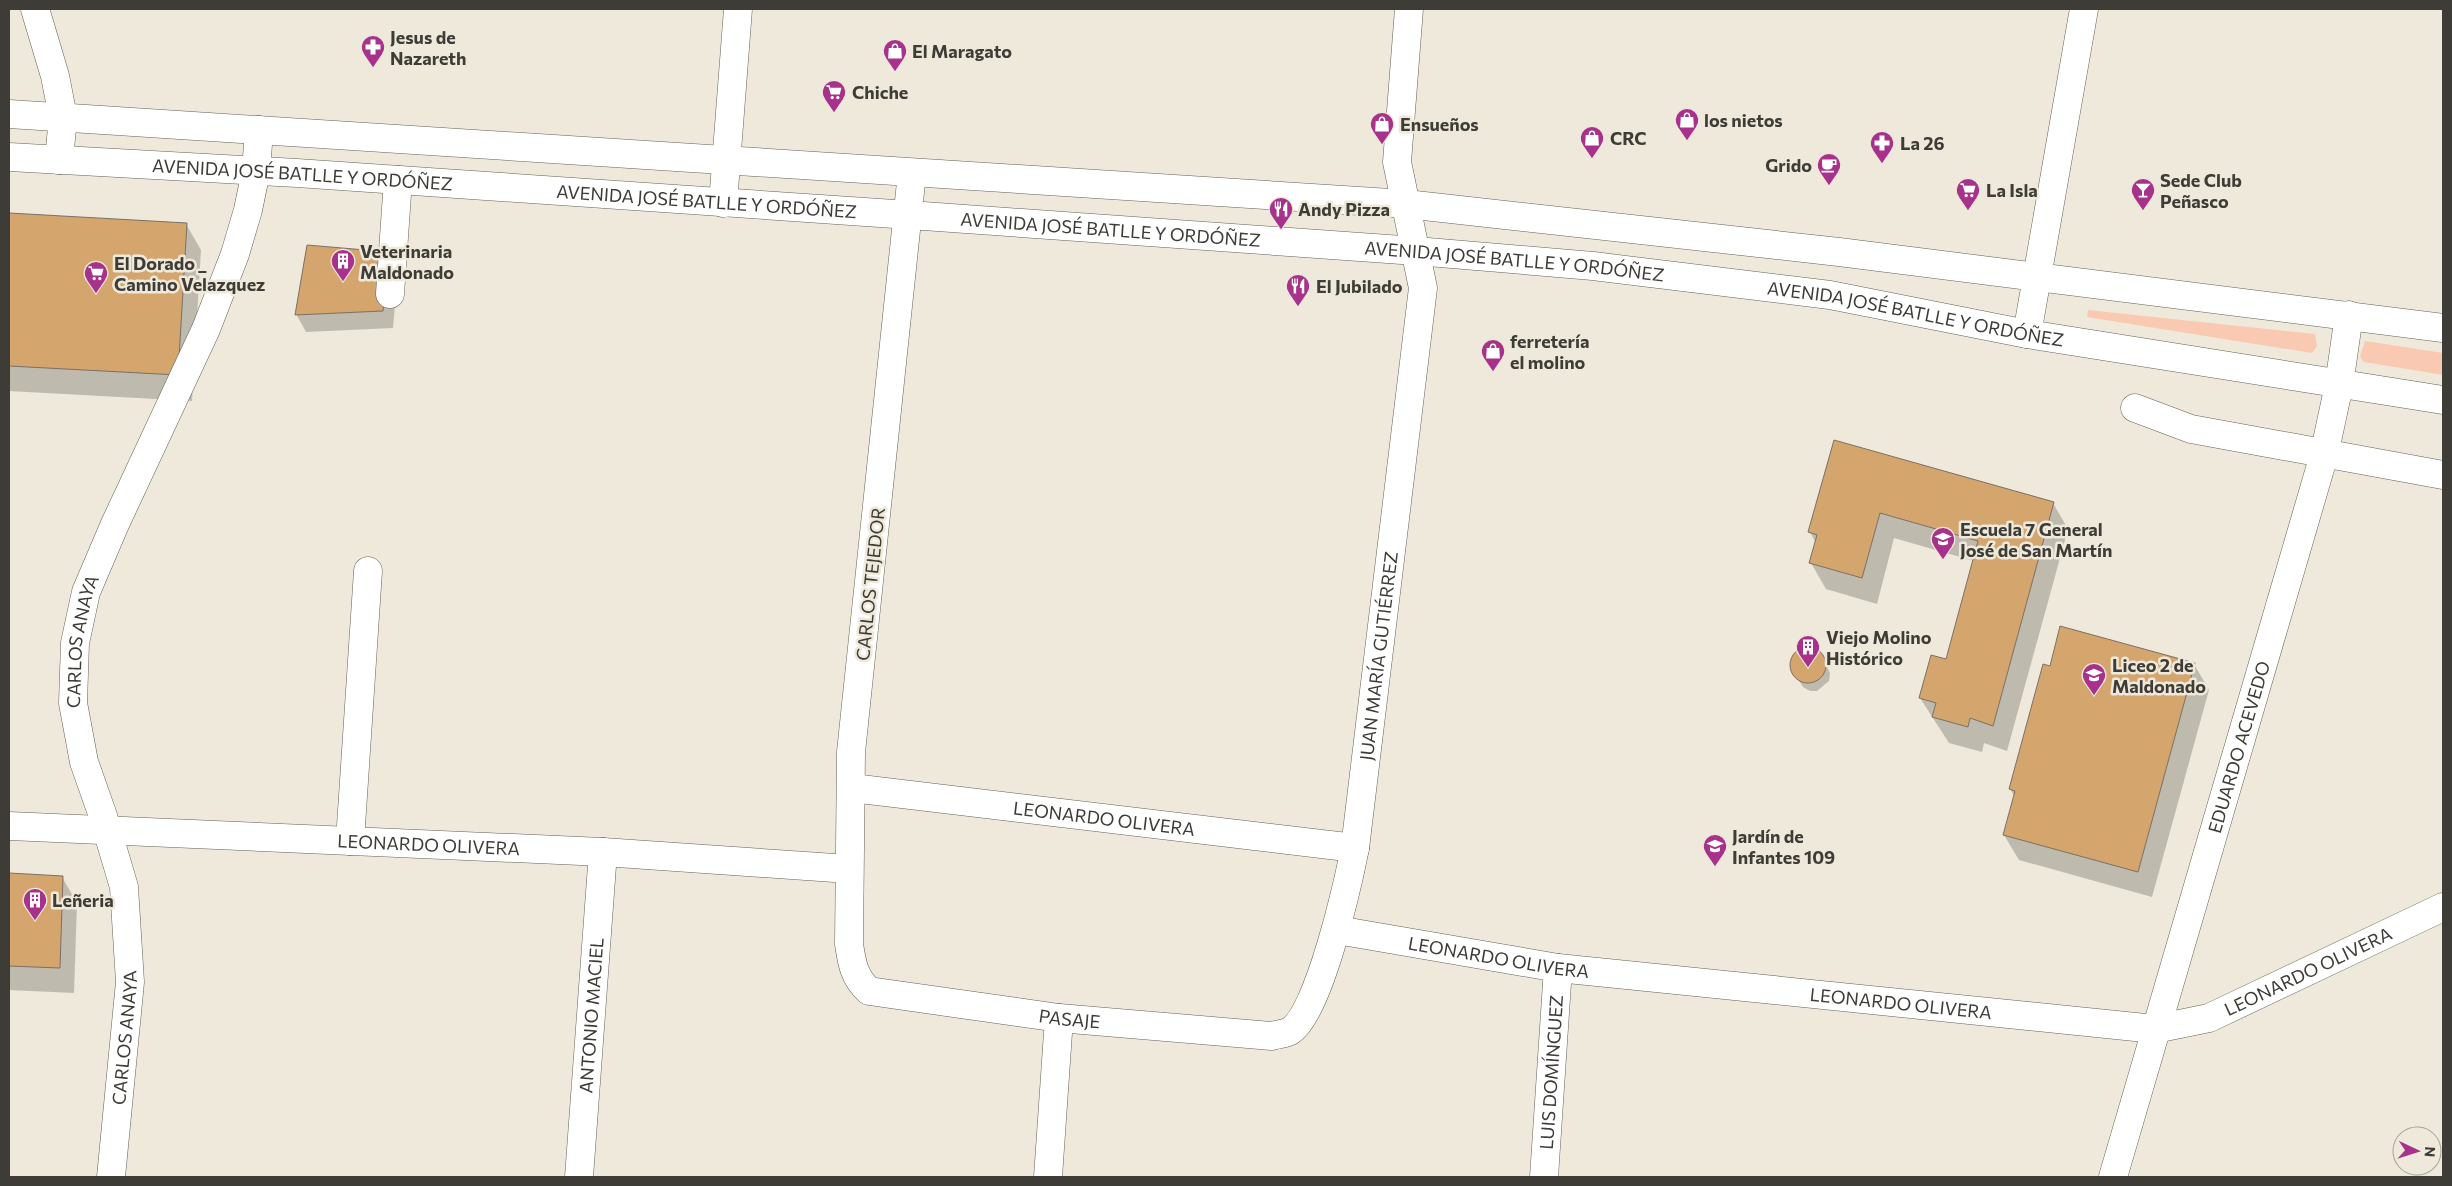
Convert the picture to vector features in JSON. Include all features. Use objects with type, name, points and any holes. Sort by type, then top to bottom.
[{"type":"street","points":[[35,9],[56,76],[63,117],[59,160]]},
{"type":"street","points":[[723,203],[738,9]]},
{"type":"street","name":"JUAN MARÍA GUTIÉRREZ","points":[[1272,1036],[1291,1030],[1308,1007],[1337,930],[1356,848],[1424,288],[1397,162],[1409,9]]},
{"type":"street","points":[[2027,334],[2084,9]]},
{"type":"street","points":[[9,114],[726,162],[1406,204],[1839,252],[2443,328]]},
{"type":"street","name":"CARLOS ANAYA","points":[[111,1177],[130,982],[124,888],[108,832],[84,762],[75,712],[75,643],[86,592],[115,524],[206,329],[232,263],[248,210],[256,170],[258,130]]},
{"type":"street","name":"AVENIDA JOSÉ BATLLE Y ORDÓÑEZ","points":[[9,157],[256,170],[723,203],[909,214],[1416,250],[1593,266],[1830,295],[2027,334],[2443,400]]},
{"type":"street","name":"CARLOS TEJEDOR","points":[[869,991],[860,982],[852,968],[849,944],[852,752],[912,173]]},
{"type":"street","points":[[390,294],[398,180]]},
{"type":"street","name":"EDUARDO ACEVEDO","points":[[2113,1177],[2324,455],[2339,385],[2349,315]]},
{"type":"street","points":[[2135,408],[2191,429],[2324,455],[2443,475]]},
{"type":"street","points":[[350,841],[368,570]]},
{"type":"street","name":"LEONARDO OLIVERA","points":[[852,788],[1356,848]]},
{"type":"street","name":"LEONARDO OLIVERA","points":[[9,826],[108,832],[604,852],[849,869]]},
{"type":"street","name":"ANTONIO MACIEL","points":[[579,1177],[604,852]]},
{"type":"street","name":"LEONARDO OLIVERA","points":[[1337,930],[1558,968],[2155,1030],[2208,1018],[2443,908]]},
{"type":"street","name":"LUIS DOMÍNGUEZ","points":[[1544,1177],[1558,968]]},
{"type":"street","name":"PASAJE","points":[[869,991],[1060,1018],[1272,1036]]},
{"type":"street","points":[[1048,1177],[1060,1018]]},
{"type":"shaded area","points":[[2088,310],[2315,334],[2317,346],[2312,353],[2087,317]]},
{"type":"shaded area","points":[[2365,341],[2443,353],[2443,375],[2364,362],[2360,356]]},
{"type":"building","name":"El Dorado _ Camino Velazquez","points":[[9,213],[187,223],[178,375],[9,366]]},
{"type":"building","name":"Veterinaria Maldonado","points":[[307,245],[389,252],[383,311],[295,315]]},
{"type":"building","points":[[1834,440],[2054,502],[1993,726],[1970,718],[1968,727],[1932,717],[1936,703],[1919,698],[1931,655],[1946,659],[1978,541],[1880,513],[1862,578],[1809,563],[1817,535],[1808,532]]},
{"type":"building","points":[[2060,626],[2195,663],[2138,872],[2003,835],[2015,791],[2009,789],[2043,664],[2050,666]]},
{"type":"building","name":"Viejo Molino Histórico","points":[[1808,647],[1820,653],[1826,665],[1820,677],[1808,683],[1796,677],[1790,665],[1796,653]]},
{"type":"building","name":"Leñeria","points":[[9,873],[63,876],[60,968],[9,966]]},
{"type":"place","name":"Jesus de Nazareth","points":[[373,68]]},
{"type":"place","name":"El Maragato","points":[[895,72]]},
{"type":"place","name":"Chiche","points":[[834,113]]},
{"type":"place","name":"los nietos","points":[[1687,141]]},
{"type":"place","name":"Ensueños","points":[[1382,145]]},
{"type":"place","name":"CRC","points":[[1592,159]]},
{"type":"place","name":"La 26","points":[[1882,164]]},
{"type":"place","name":"Grido","points":[[1829,186]]},
{"type":"place","name":"La Isla","points":[[1968,211]]},
{"type":"place","name":"Sede Club Peñasco","points":[[2143,211]]},
{"type":"place","name":"Andy Pizza","points":[[1281,230]]},
{"type":"place","name":"Veterinaria Maldonado","points":[[343,282]]},
{"type":"place","name":"El Dorado _ Camino Velazquez","points":[[96,294]]},
{"type":"place","name":"El Jubilado","points":[[1298,307]]},
{"type":"place","name":"ferretería el molino","points":[[1493,372]]},
{"type":"place","name":"Escuela 7 General José de San Martín","points":[[1943,560]]},
{"type":"place","name":"Viejo Molino Histórico","points":[[1808,668]]},
{"type":"place","name":"Liceo 2 de Maldonado","points":[[2094,696]]},
{"type":"place","name":"Jardín de Infantes 109","points":[[1715,867]]},
{"type":"place","name":"Leñeria","points":[[35,921]]}]
